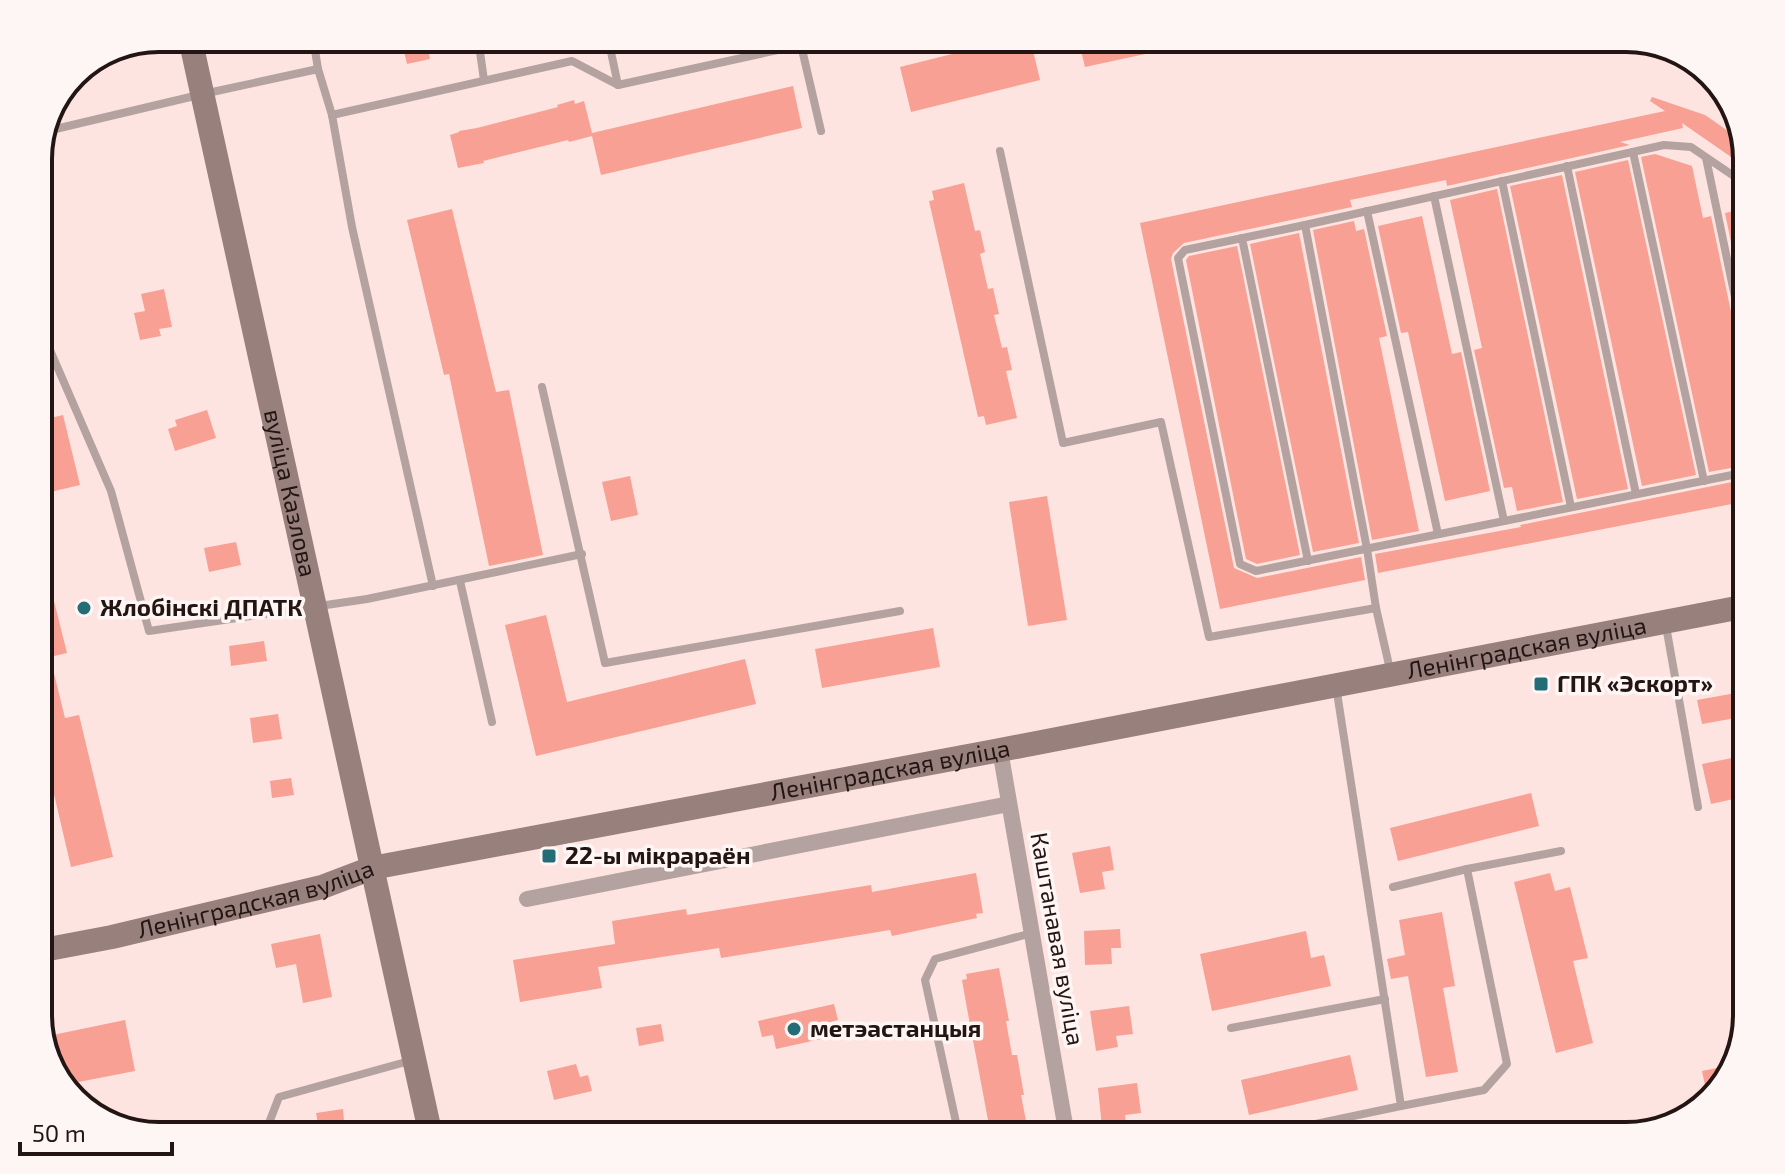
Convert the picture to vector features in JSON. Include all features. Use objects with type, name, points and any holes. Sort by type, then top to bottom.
[{"type":"main road","name":"вуліца Казлова","points":[[193,52],[428,1122]]},
{"type":"main road","name":"Ленінградская вуліца","points":[[52,948],[322,887],[372,868],[1733,609]]},
{"type":"street","name":"Каштанавая вуліца","points":[[1000,750],[1065,1122]]},
{"type":"street","points":[[527,899],[1009,804]]},
{"type":"lane","points":[[315,52],[332,115],[352,227],[433,586]]},
{"type":"lane","points":[[480,52],[484,80]]},
{"type":"lane","points":[[611,52],[618,85]]},
{"type":"lane","points":[[332,115],[572,61],[618,85],[769,52]]},
{"type":"lane","points":[[803,52],[821,131]]},
{"type":"lane","points":[[57,129],[318,69]]},
{"type":"lane","points":[[1733,176],[1691,147],[1664,145],[1185,250],[1178,258],[1240,564],[1256,571],[1733,475]]},
{"type":"lane","points":[[1000,151],[1063,443],[1161,422],[1209,637],[1376,608]]},
{"type":"lane","points":[[1633,152],[1704,481]]},
{"type":"lane","points":[[1706,158],[1733,288]]},
{"type":"lane","points":[[1567,166],[1636,494]]},
{"type":"lane","points":[[1502,181],[1571,507]]},
{"type":"lane","points":[[1434,196],[1504,521]]},
{"type":"lane","points":[[1367,211],[1438,534]]},
{"type":"lane","points":[[1305,225],[1391,675]]},
{"type":"lane","points":[[1242,238],[1308,561]]},
{"type":"lane","points":[[52,355],[111,491],[149,631],[367,599],[582,554]]},
{"type":"lane","points":[[542,387],[605,663],[900,611]]},
{"type":"lane","points":[[460,581],[492,722]]},
{"type":"lane","points":[[1665,621],[1698,807]]},
{"type":"lane","points":[[1336,685],[1401,1106]]},
{"type":"lane","points":[[1393,887],[1561,851]]},
{"type":"lane","points":[[1325,1122],[1484,1090],[1507,1064],[1467,869]]},
{"type":"lane","points":[[956,1122],[925,980],[935,959],[1032,933]]},
{"type":"lane","points":[[1231,1028],[1385,999]]},
{"type":"lane","points":[[269,1122],[279,1097],[414,1059]]},
{"type":"building","points":[[404,52],[428,52],[430,59],[407,64]]},
{"type":"building","points":[[960,52],[1033,52],[1040,80],[911,112],[900,67]]},
{"type":"building","points":[[1081,52],[1155,52],[1085,67]]},
{"type":"building","points":[[793,86],[802,128],[601,175],[592,136],[458,168],[450,135],[574,100],[575,104],[584,101],[592,133]]},
{"type":"building","points":[[1652,97],[1705,115],[1729,132],[1733,158],[1682,123],[1683,128],[1620,142],[1630,145],[1447,186],[1446,180],[1350,200],[1352,207],[1184,243],[1173,253],[1171,259],[1234,568],[1257,578],[1361,557],[1365,580],[1220,609],[1140,223],[1665,111],[1650,101]]},
{"type":"building","points":[[1655,154],[1692,166],[1703,218],[1711,216],[1733,321],[1733,468],[1709,472],[1641,157]]},
{"type":"building","points":[[1628,160],[1696,475],[1642,486],[1575,172]]},
{"type":"building","points":[[1562,175],[1628,489],[1577,499],[1510,186]]},
{"type":"building","points":[[964,183],[975,231],[980,230],[985,252],[980,254],[988,289],[993,288],[999,314],[994,315],[1002,348],[1007,347],[1012,370],[1006,371],[1017,418],[986,425],[984,416],[978,417],[929,201],[934,200],[932,191]]},
{"type":"building","points":[[1497,189],[1563,502],[1517,511],[1512,487],[1504,488],[1474,350],[1482,348],[1450,200]]},
{"type":"building","points":[[452,209],[496,392],[509,390],[543,555],[489,566],[449,374],[444,375],[407,220]]},
{"type":"building","points":[[1733,211],[1733,252],[1725,213]]},
{"type":"building","points":[[1422,216],[1452,354],[1461,352],[1490,491],[1445,501],[1408,332],[1401,333],[1378,226]]},
{"type":"building","points":[[1354,221],[1356,231],[1364,229],[1387,336],[1379,338],[1419,531],[1372,540],[1313,230]]},
{"type":"building","points":[[1299,233],[1359,543],[1313,552],[1250,244]]},
{"type":"building","points":[[1237,246],[1300,555],[1257,564],[1246,559],[1186,260],[1189,256]]},
{"type":"building","points":[[164,289],[172,327],[159,329],[161,336],[140,340],[134,313],[145,311],[141,294]]},
{"type":"building","points":[[207,410],[216,438],[175,451],[168,429],[177,426],[175,420]]},
{"type":"building","points":[[63,415],[80,485],[52,492],[52,418]]},
{"type":"building","points":[[630,476],[638,515],[611,521],[602,482]]},
{"type":"building","points":[[1733,482],[1733,504],[1378,573],[1375,554]]},
{"type":"building","points":[[1047,496],[1067,620],[1028,626],[1009,502]]},
{"type":"building","points":[[236,542],[241,565],[209,572],[204,548]]},
{"type":"building","points":[[52,593],[67,653],[52,657]]},
{"type":"building","points":[[546,615],[567,702],[745,659],[756,704],[536,756],[505,625]]},
{"type":"building","points":[[933,628],[940,667],[822,688],[815,649]]},
{"type":"building","points":[[264,641],[267,661],[231,666],[229,646]]},
{"type":"building","points":[[52,665],[65,718],[79,715],[113,857],[71,867],[53,790]]},
{"type":"building","points":[[1733,694],[1733,718],[1702,724],[1697,700]]},
{"type":"building","points":[[278,714],[282,739],[253,743],[250,718]]},
{"type":"building","points":[[1733,758],[1733,799],[1711,804],[1702,764]]},
{"type":"building","points":[[291,778],[294,795],[272,798],[270,781]]},
{"type":"building","points":[[1531,793],[1539,826],[1398,861],[1390,828]]},
{"type":"building","points":[[1110,846],[1114,870],[1102,872],[1105,889],[1080,893],[1072,853]]},
{"type":"building","points":[[976,873],[983,913],[976,914],[977,918],[892,936],[890,930],[721,958],[719,948],[598,967],[602,988],[520,1002],[513,960],[615,944],[612,921],[686,909],[687,915],[871,885],[872,892]]},
{"type":"building","points":[[1550,873],[1555,891],[1570,887],[1588,958],[1573,961],[1593,1043],[1556,1053],[1514,882]]},
{"type":"building","points":[[1442,912],[1455,986],[1443,988],[1458,1072],[1426,1077],[1408,976],[1391,979],[1387,959],[1405,955],[1399,920]]},
{"type":"building","points":[[1120,929],[1121,948],[1111,948],[1112,964],[1085,965],[1084,931]]},
{"type":"building","points":[[1306,931],[1311,958],[1324,955],[1331,986],[1212,1011],[1200,954]]},
{"type":"building","points":[[320,934],[332,997],[303,1003],[296,964],[276,968],[271,944]]},
{"type":"building","points":[[999,968],[1012,1055],[1017,1055],[1026,1122],[988,1122],[962,980],[967,979],[966,974]]},
{"type":"building","name":"метэастанцыя","points":[[834,1004],[838,1020],[827,1023],[830,1037],[776,1049],[773,1035],[762,1037],[758,1021]]},
{"type":"building","points":[[1129,1006],[1133,1034],[1116,1036],[1118,1047],[1096,1051],[1090,1011]]},
{"type":"building","points":[[125,1020],[135,1071],[76,1082],[66,1068],[54,1035]]},
{"type":"building","points":[[661,1024],[664,1041],[639,1046],[636,1028]]},
{"type":"building","points":[[1350,1055],[1358,1090],[1249,1115],[1241,1080]]},
{"type":"building","points":[[576,1064],[580,1077],[588,1075],[592,1091],[554,1100],[547,1071]]},
{"type":"building","points":[[1718,1068],[1705,1087],[1702,1071]]},
{"type":"building","points":[[1137,1083],[1141,1113],[1125,1115],[1126,1122],[1101,1122],[1098,1088]]},
{"type":"building","points":[[343,1109],[344,1121],[355,1122],[318,1122],[316,1113]]},
{"type":"place","name":"Жлобінскі ДПАТК","points":[[84,608]]},
{"type":"place","name":"ГПК «Эскорт»","points":[[1541,684]]},
{"type":"place","name":"22-ы мікрараён","points":[[549,856]]},
{"type":"place","name":"метэастанцыя","points":[[794,1029]]}]
